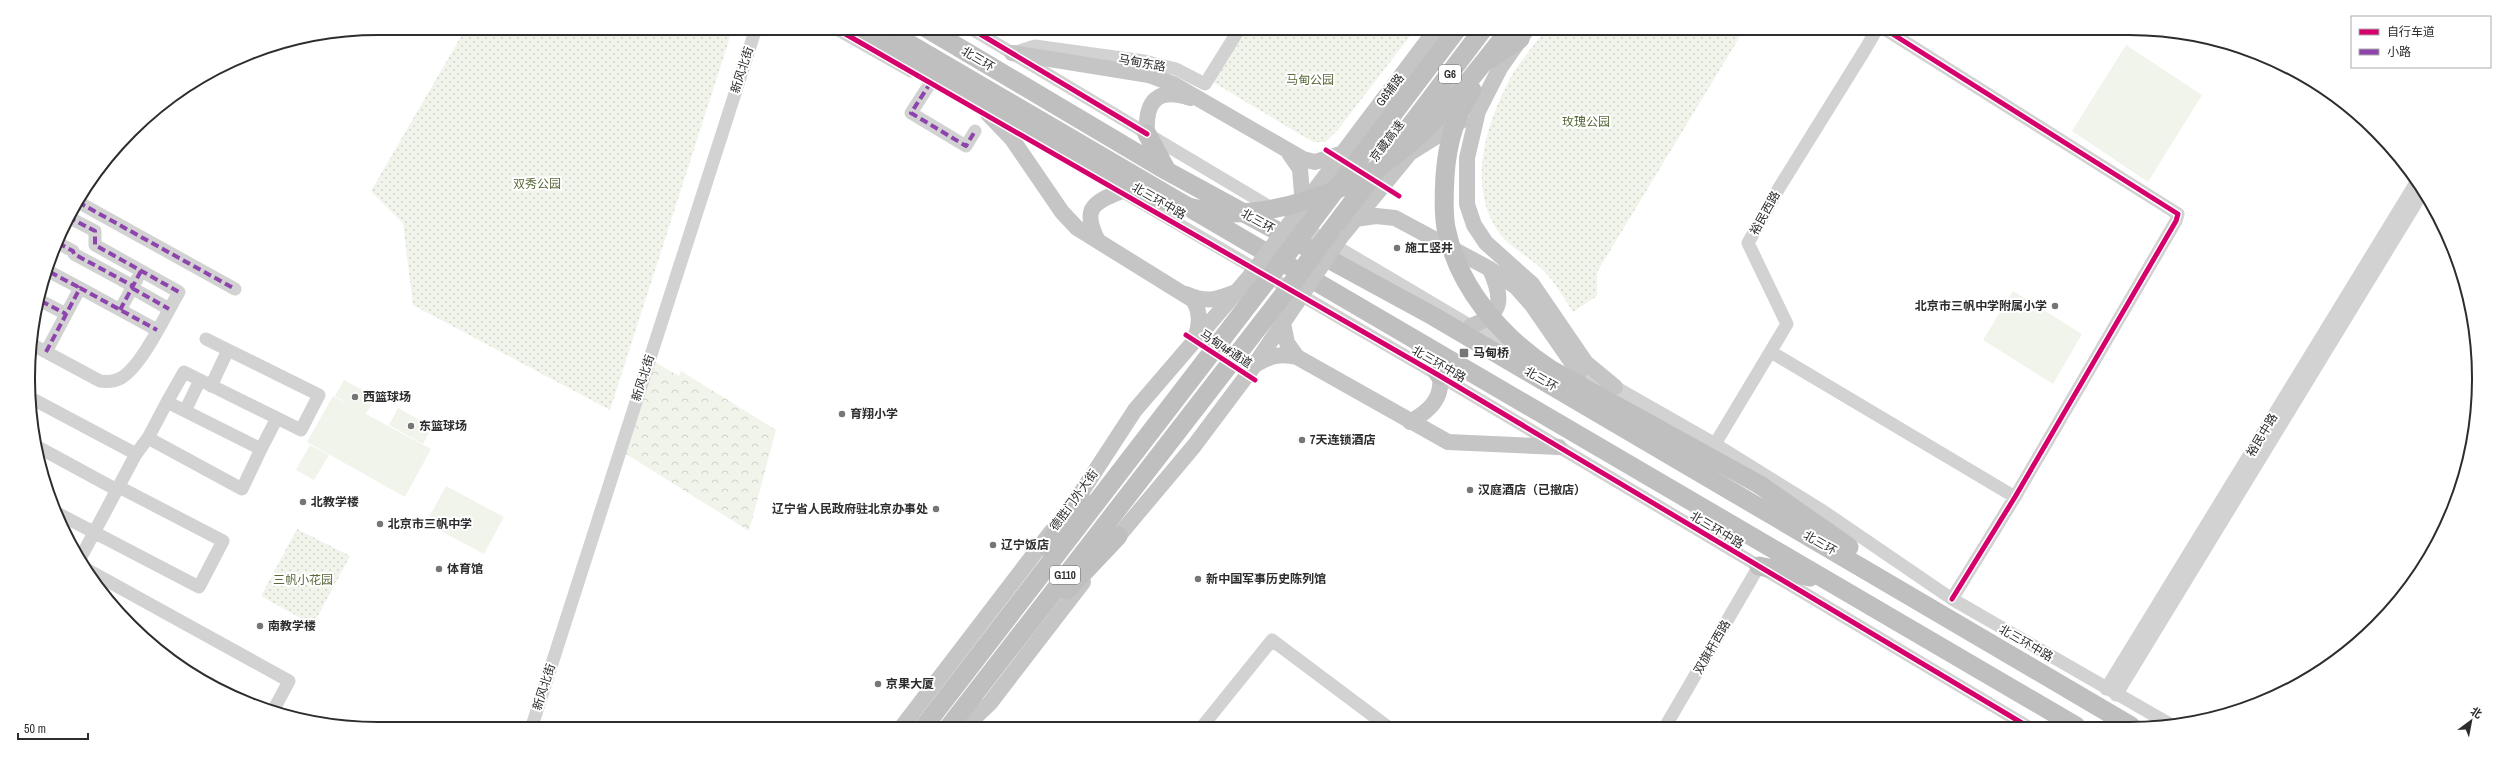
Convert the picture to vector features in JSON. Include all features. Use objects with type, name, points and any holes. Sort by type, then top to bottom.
[{"type":"highway","points":[[860,35],[873,49]]},
{"type":"highway","points":[[869,35],[913,60],[1004,118],[1078,162],[1122,183],[1177,204],[1218,212],[1249,212],[1324,194],[1357,180],[1388,161],[1411,142],[1455,98],[1513,35]]},
{"type":"highway","name":"北三环","points":[[894,35],[2069,722]]},
{"type":"highway","name":"北三环","points":[[938,35],[1167,171],[1433,316],[1945,606],[2125,722]]},
{"type":"highway","name":"京藏高速","points":[[1304,213],[1452,35]]},
{"type":"highway","name":"京藏高速","points":[[1343,229],[1416,119],[1479,35]]},
{"type":"highway","points":[[1433,96],[1512,35]]},
{"type":"highway","points":[[1514,35],[1466,98],[1451,134],[1444,190],[1446,227],[1464,277],[1481,303],[1502,330],[1529,355],[1550,369],[1760,485],[1945,606]]},
{"type":"highway","points":[[1147,134],[1167,171]]},
{"type":"highway","points":[[1122,191],[1161,192]]},
{"type":"highway","name":"G6","points":[[1258,279],[1304,213]]},
{"type":"highway","name":"G6","points":[[1290,298],[1343,229]]},
{"type":"highway","name":"德胜门外大街","points":[[928,722],[1258,279]]},
{"type":"highway","name":"G110","points":[[952,722],[989,672],[1290,298]]},
{"type":"highway","points":[[1433,316],[1471,326]]},
{"type":"highway","points":[[1418,342],[1440,376]]},
{"type":"highway","points":[[973,662],[1080,496]]},
{"type":"highway","points":[[989,672],[1118,536]]},
{"type":"highway","points":[[1759,566],[1826,580]]},
{"type":"main road","name":"G6辅路","points":[[1304,213],[1343,153],[1432,35]]},
{"type":"main road","points":[[1515,35],[1478,111],[1471,134],[1466,180],[1468,204],[1474,225],[1486,243],[1532,284],[1544,299],[1586,362],[1615,387]]},
{"type":"main road","points":[[1012,53],[1149,75],[1173,84],[1289,153],[1315,162],[1343,153]]},
{"type":"main road","points":[[1147,134],[1148,110],[1153,101],[1163,94],[1176,94],[1209,105]]},
{"type":"main road","points":[[1343,229],[1380,189],[1410,153],[1478,111]]},
{"type":"main road","points":[[988,114],[1012,139],[1062,212],[1077,228],[1184,293],[1201,300],[1218,299],[1238,291]]},
{"type":"main road","points":[[1289,153],[1300,169],[1304,213]]},
{"type":"main road","points":[[1380,189],[1382,198],[1395,218]]},
{"type":"main road","points":[[1097,239],[1090,225],[1089,213],[1094,204],[1122,191]]},
{"type":"main road","points":[[1343,229],[1376,216],[1395,218],[1490,269],[1516,287],[1532,305],[1579,373]]},
{"type":"main road","points":[[1471,326],[1485,321],[1499,304],[1500,292],[1490,269]]},
{"type":"main road","name":"德胜门外大街","points":[[906,722],[1080,496],[1135,410],[1238,291],[1258,279]]},
{"type":"main road","points":[[1184,293],[1197,307],[1200,319],[1192,343]]},
{"type":"main road","points":[[970,722],[990,703],[1118,536],[1194,446],[1254,366],[1283,323],[1290,298]]},
{"type":"main road","points":[[1283,323],[1287,343],[1297,357]]},
{"type":"main road","points":[[1254,366],[1272,356],[1284,354],[1297,357],[1410,422],[1448,442],[1559,447]]},
{"type":"main road","points":[[1410,422],[1432,406],[1441,387],[1440,376]]},
{"type":"street","name":"新风北街","points":[[533,722],[754,35]]},
{"type":"street","name":"北三环中路","points":[[848,35],[1122,191],[1440,376],[2020,722]]},
{"type":"street","name":"北三环中路","points":[[982,35],[1471,326],[1615,387],[1715,444],[1824,511],[1945,606],[2162,720]]},
{"type":"street","name":"马甸东路","points":[[1012,53],[1035,46],[1144,62],[1176,69],[1205,84],[1236,35]]},
{"type":"street","name":"裕民西路","points":[[1715,444],[1787,324],[1748,243],[1779,188],[1873,35]]},
{"type":"street","points":[[1894,35],[2178,214],[2176,222],[2014,497],[1945,606]]},
{"type":"street","points":[[931,82],[912,113],[966,146],[975,131]]},
{"type":"street","name":"裕民中路","points":[[2111,692],[2413,187]]},
{"type":"street","name":"裕民中路","points":[[2111,692],[2420,197]]},
{"type":"street","points":[[83,205],[234,289]]},
{"type":"street","points":[[37,347],[100,381],[111,382],[130,371],[157,330],[179,292],[95,245],[96,231],[74,219]]},
{"type":"street","points":[[62,245],[74,251],[74,254],[169,309]]},
{"type":"street","points":[[120,310],[141,271]]},
{"type":"street","points":[[52,273],[157,330]]},
{"type":"street","points":[[46,352],[80,288]]},
{"type":"street","points":[[44,303],[66,314]]},
{"type":"street","points":[[83,553],[136,454],[148,438],[184,372],[301,430],[319,395],[206,338]]},
{"type":"street","points":[[185,411],[228,350]]},
{"type":"street","points":[[1771,352],[2014,497]]},
{"type":"street","points":[[36,401],[136,454]]},
{"type":"street","points":[[167,402],[261,449]]},
{"type":"street","points":[[148,438],[242,488],[277,418]]},
{"type":"street","points":[[43,450],[222,541],[199,587],[64,517]]},
{"type":"street","name":"双旗杆西路","points":[[1668,722],[1759,566]]},
{"type":"street","points":[[97,575],[289,681],[276,706]]},
{"type":"street","points":[[1206,722],[1272,640],[1381,722]]},
{"type":"green space","name":"双秀公园","points":[[462,35],[731,35],[610,410],[413,305],[403,223],[371,191]]},
{"type":"green space","name":"马甸公园","points":[[1244,35],[1411,35],[1337,131],[1325,142],[1314,142],[1213,82]]},
{"type":"green space","name":"玫瑰公园","points":[[1542,35],[1741,35],[1597,272],[1597,296],[1573,312],[1543,270],[1511,245],[1501,235],[1490,217],[1484,198],[1482,177],[1483,156],[1487,135],[1502,95],[1511,77]]},
{"type":"green space","points":[[2126,45],[2202,95],[2148,182],[2072,131]]},
{"type":"green space","points":[[2013,291],[2082,334],[2053,384],[1983,340]]},
{"type":"green space","points":[[653,361],[679,376],[681,371],[776,430],[749,531],[626,454]]},
{"type":"green space","points":[[344,380],[376,397],[366,414],[431,449],[405,497],[307,442],[333,396],[353,407],[335,396]]},
{"type":"green space","name":"东篮球场","points":[[398,408],[432,427],[423,444],[389,425]]},
{"type":"green space","points":[[310,445],[329,455],[314,480],[296,470]]},
{"type":"green space","points":[[446,486],[504,517],[484,554],[426,523]]},
{"type":"green space","name":"三帆小花园","points":[[297,529],[350,556],[313,625],[261,596]]},
{"type":"marked path","points":[[931,82],[911,113],[966,146],[975,131]]},
{"type":"marked path","points":[[83,205],[235,289]]},
{"type":"marked path","points":[[74,220],[95,231],[95,245],[179,292]]},
{"type":"marked path","points":[[62,245],[73,251],[74,254],[133,286]]},
{"type":"marked path","points":[[120,310],[141,271]]},
{"type":"marked path","points":[[52,273],[80,288]]},
{"type":"marked path","points":[[46,352],[80,288],[157,330]]},
{"type":"marked path","points":[[132,288],[169,309]]},
{"type":"marked path","points":[[44,303],[66,314]]},
{"type":"cycle path","points":[[847,35],[1440,376],[2020,722]]},
{"type":"cycle path","points":[[982,35],[1147,134]]},
{"type":"cycle path","points":[[1894,35],[2178,214],[2176,221],[2015,497],[1952,599]]},
{"type":"cycle path","points":[[1326,150],[1399,196]]},
{"type":"cycle path","name":"马甸4#通道","points":[[1186,335],[1255,380]]},
{"type":"place","name":"施工竖井","points":[[1397,248]]},
{"type":"place","name":"北京市三帆中学附属小学","points":[[2055,306]]},
{"type":"place","name":"马甸桥","points":[[1464,353]]},
{"type":"place","name":"西篮球场","points":[[355,397]]},
{"type":"place","name":"育翔小学","points":[[842,414]]},
{"type":"place","name":"东篮球场","points":[[411,426]]},
{"type":"place","name":"7天连锁酒店","points":[[1302,440]]},
{"type":"place","name":"汉庭酒店（已撤店）","points":[[1470,490]]},
{"type":"place","name":"北教学楼","points":[[303,502]]},
{"type":"place","name":"辽宁省人民政府驻北京办事处","points":[[936,509]]},
{"type":"place","name":"北京市三帆中学","points":[[380,524]]},
{"type":"place","name":"辽宁饭店","points":[[993,545]]},
{"type":"place","name":"体育馆","points":[[439,569]]},
{"type":"place","name":"新中国军事历史陈列馆","points":[[1198,579]]},
{"type":"place","name":"南教学楼","points":[[260,626]]},
{"type":"place","name":"京果大厦","points":[[878,684]]}]
